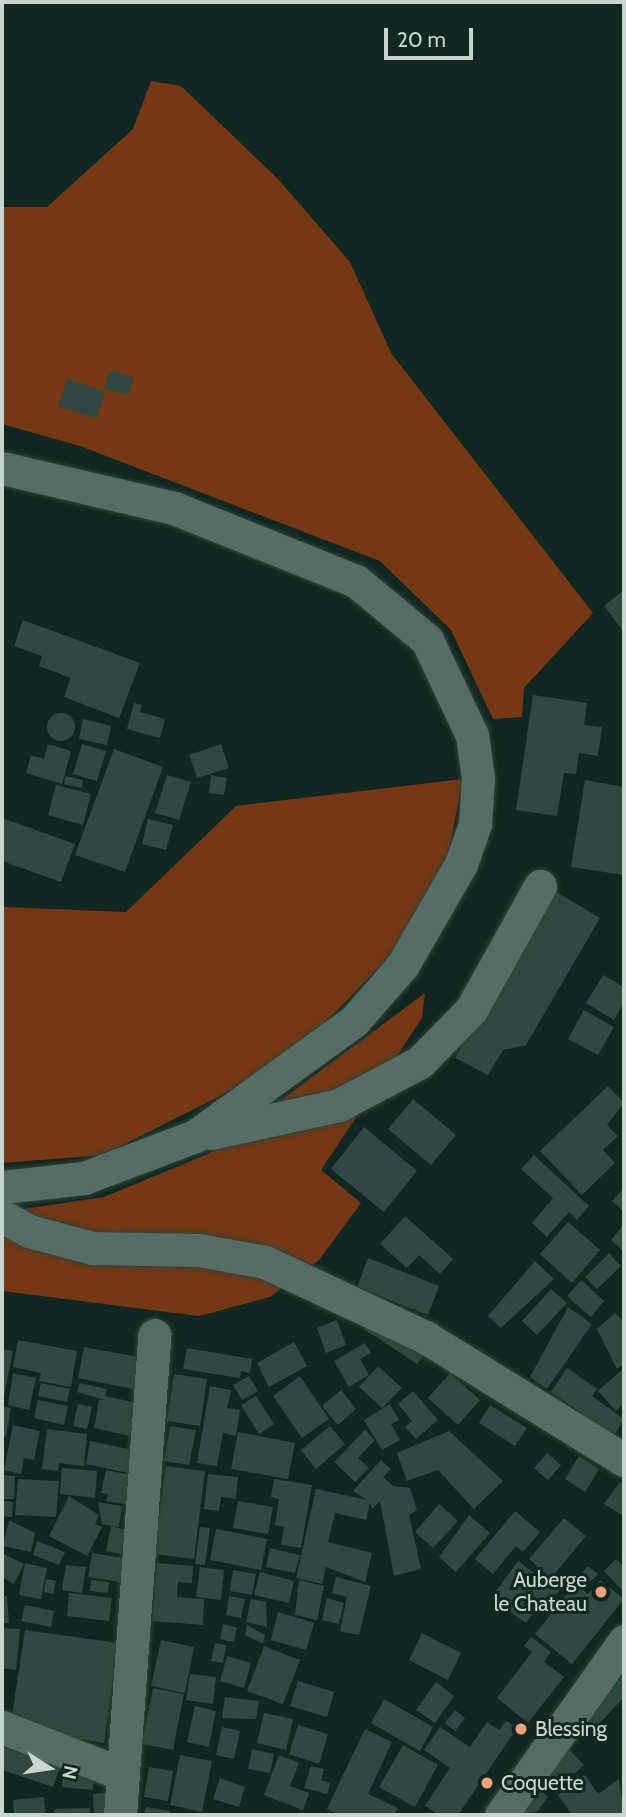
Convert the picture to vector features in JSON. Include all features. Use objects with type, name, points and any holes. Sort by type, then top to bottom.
[{"type":"street","points":[[2,468],[174,508],[356,581],[427,640],[472,735],[478,778],[475,824],[461,864],[402,966],[354,1021],[195,1136]]},
{"type":"street","points":[[2,1187],[84,1178],[195,1136],[339,1105],[420,1062],[471,1010],[540,886]]},
{"type":"street","points":[[2,1216],[29,1231],[92,1248],[241,1256],[425,1337],[624,1460]]},
{"type":"street","points":[[120,1815],[120,1773],[154,1335]]},
{"type":"street","points":[[501,1815],[624,1641]]},
{"type":"street","points":[[2,1727],[120,1773]]},
{"type":"shaded area","points":[[151,81],[181,86],[277,178],[350,262],[391,353],[593,613],[524,688],[522,717],[493,719],[451,630],[380,561],[80,446],[2,424],[2,207],[47,207],[133,129]]},
{"type":"shaded area","points":[[463,779],[447,860],[389,957],[316,1032],[226,1093],[103,1155],[2,1163],[2,907],[126,912],[236,806]]},
{"type":"shaded area","points":[[425,993],[422,1018],[321,1170],[361,1203],[319,1260],[270,1297],[199,1316],[2,1291],[2,1230],[24,1209],[104,1197],[210,1153]]},
{"type":"building","points":[[110,370],[134,378],[128,395],[104,388]]},
{"type":"building","points":[[67,379],[105,391],[97,418],[58,406]]},
{"type":"building","points":[[624,590],[624,632],[604,606]]},
{"type":"building","points":[[23,620],[140,663],[119,718],[64,697],[71,678],[39,666],[42,656],[14,646]]},
{"type":"building","points":[[533,695],[587,703],[584,725],[602,727],[598,756],[579,753],[576,774],[564,773],[557,816],[516,810]]},
{"type":"building","points":[[134,703],[142,705],[140,712],[165,719],[160,738],[127,729]]},
{"type":"building","points":[[61,713],[71,717],[75,727],[71,737],[61,741],[51,737],[47,727],[51,717]]},
{"type":"building","points":[[83,719],[111,726],[107,745],[79,739]]},
{"type":"building","points":[[48,744],[71,751],[62,784],[26,773],[31,755],[44,759]]},
{"type":"building","points":[[82,744],[106,751],[97,781],[73,774]]},
{"type":"building","points":[[221,744],[229,768],[197,778],[189,755]]},
{"type":"building","points":[[114,749],[163,767],[125,872],[75,855]]},
{"type":"building","points":[[167,775],[191,782],[179,820],[155,813]]},
{"type":"building","points":[[211,775],[227,778],[224,795],[209,793]]},
{"type":"building","points":[[66,776],[83,780],[82,788],[64,784]]},
{"type":"building","points":[[585,780],[624,787],[624,875],[571,867]]},
{"type":"building","points":[[56,785],[91,794],[83,825],[48,815]]},
{"type":"building","points":[[2,818],[75,844],[61,882],[2,861]]},
{"type":"building","points":[[148,819],[173,825],[166,850],[142,844]]},
{"type":"building","points":[[553,890],[600,918],[526,1045],[503,1050],[488,1075],[455,1058]]},
{"type":"building","points":[[603,975],[624,987],[624,1002],[614,1020],[586,1003]]},
{"type":"building","points":[[584,1010],[614,1027],[598,1055],[568,1039]]},
{"type":"building","points":[[608,1086],[624,1103],[607,1125],[618,1136],[603,1150],[615,1163],[582,1195],[540,1151]]},
{"type":"building","points":[[413,1099],[456,1135],[431,1165],[388,1129]]},
{"type":"building","points":[[364,1127],[417,1171],[384,1212],[331,1169]]},
{"type":"building","points":[[534,1155],[589,1206],[577,1220],[569,1212],[547,1237],[532,1223],[553,1198],[521,1169]]},
{"type":"building","points":[[624,1188],[624,1212],[612,1201]]},
{"type":"building","points":[[405,1216],[453,1259],[440,1274],[419,1255],[407,1268],[380,1244]]},
{"type":"building","points":[[568,1222],[600,1250],[572,1283],[540,1254]]},
{"type":"building","points":[[624,1224],[624,1252],[611,1240]]},
{"type":"building","points":[[609,1253],[621,1266],[597,1289],[585,1277]]},
{"type":"building","points":[[368,1258],[439,1286],[428,1315],[357,1287]]},
{"type":"building","points":[[535,1261],[554,1279],[501,1328],[488,1316]]},
{"type":"building","points":[[581,1280],[604,1301],[591,1317],[567,1296]]},
{"type":"building","points":[[551,1289],[567,1303],[537,1335],[522,1321]]},
{"type":"building","points":[[568,1307],[592,1324],[547,1389],[530,1377]]},
{"type":"building","points":[[615,1313],[624,1322],[624,1364],[617,1369],[597,1329]]},
{"type":"building","points":[[373,1316],[426,1352],[417,1364],[364,1329]]},
{"type":"building","points":[[337,1320],[346,1345],[326,1353],[317,1328]]},
{"type":"building","points":[[18,1340],[77,1351],[71,1387],[39,1381],[41,1373],[13,1367]]},
{"type":"building","points":[[294,1342],[307,1366],[269,1387],[257,1363]]},
{"type":"building","points":[[365,1343],[371,1353],[360,1359],[369,1375],[349,1387],[334,1361]]},
{"type":"building","points":[[84,1347],[144,1358],[138,1390],[78,1378]]},
{"type":"building","points":[[187,1348],[252,1359],[250,1373],[241,1371],[240,1378],[183,1369]]},
{"type":"building","points":[[2,1349],[13,1351],[3,1401],[2,1401]]},
{"type":"building","points":[[378,1366],[402,1388],[382,1408],[359,1387]]},
{"type":"building","points":[[567,1368],[597,1389],[592,1396],[624,1419],[614,1436],[551,1392]]},
{"type":"building","points":[[624,1368],[624,1403],[616,1411],[598,1391]]},
{"type":"building","points":[[13,1373],[36,1378],[29,1410],[8,1405]]},
{"type":"building","points":[[450,1373],[480,1400],[458,1425],[428,1398]]},
{"type":"building","points":[[174,1374],[207,1379],[200,1426],[167,1421]]},
{"type":"building","points":[[249,1376],[258,1391],[242,1400],[233,1385]]},
{"type":"building","points":[[300,1376],[329,1419],[302,1438],[273,1396]]},
{"type":"building","points":[[41,1383],[70,1389],[67,1402],[38,1396]]},
{"type":"building","points":[[80,1383],[107,1389],[105,1396],[137,1403],[130,1436],[94,1428],[99,1400],[105,1400],[77,1392]]},
{"type":"building","points":[[210,1386],[231,1390],[227,1408],[240,1410],[236,1436],[223,1433],[217,1466],[197,1463]]},
{"type":"building","points":[[341,1390],[356,1409],[338,1425],[322,1406]]},
{"type":"building","points":[[413,1391],[438,1420],[416,1439],[405,1427],[412,1421],[398,1404]]},
{"type":"building","points":[[256,1396],[274,1424],[259,1434],[241,1405]]},
{"type":"building","points":[[38,1400],[68,1406],[64,1425],[34,1418]]},
{"type":"building","points":[[78,1404],[92,1407],[87,1429],[73,1426]]},
{"type":"building","points":[[390,1404],[399,1420],[391,1424],[400,1440],[382,1450],[364,1420]]},
{"type":"building","points":[[490,1405],[527,1428],[515,1446],[479,1423]]},
{"type":"building","points":[[2,1406],[11,1408],[6,1437],[2,1436]]},
{"type":"building","points":[[13,1425],[40,1431],[34,1460],[24,1458],[21,1474],[4,1470]]},
{"type":"building","points":[[170,1426],[196,1430],[189,1465],[164,1461]]},
{"type":"building","points":[[330,1426],[345,1444],[316,1469],[301,1450]]},
{"type":"building","points":[[47,1429],[87,1434],[84,1466],[59,1463],[58,1471],[42,1469]]},
{"type":"building","points":[[365,1430],[375,1440],[358,1458],[369,1468],[355,1482],[334,1462]]},
{"type":"building","points":[[449,1431],[503,1481],[474,1509],[438,1470],[407,1481],[397,1453]]},
{"type":"building","points":[[238,1432],[295,1443],[288,1479],[231,1469]]},
{"type":"building","points":[[90,1441],[138,1451],[133,1474],[86,1464]]},
{"type":"building","points":[[547,1453],[561,1465],[548,1480],[534,1468]]},
{"type":"building","points":[[579,1456],[599,1469],[585,1492],[565,1479]]},
{"type":"building","points":[[381,1460],[391,1469],[383,1477],[393,1486],[410,1488],[417,1510],[409,1515],[421,1569],[394,1576],[380,1501],[372,1509],[370,1503],[366,1520],[335,1513],[328,1542],[372,1553],[365,1582],[326,1567],[322,1584],[296,1578],[316,1489],[367,1500],[353,1491]]},
{"type":"building","points":[[166,1466],[205,1471],[194,1559],[154,1554]]},
{"type":"building","points":[[62,1468],[97,1471],[95,1498],[60,1494]]},
{"type":"building","points":[[106,1470],[136,1476],[130,1505],[106,1501],[108,1494],[101,1493]]},
{"type":"building","points":[[208,1474],[238,1477],[236,1499],[221,1497],[219,1511],[204,1509]]},
{"type":"building","points":[[2,1475],[15,1476],[14,1499],[2,1499]]},
{"type":"building","points":[[18,1479],[59,1481],[56,1517],[15,1515]]},
{"type":"building","points":[[274,1479],[312,1485],[301,1548],[281,1545],[284,1527],[275,1525],[279,1499],[271,1497]]},
{"type":"building","points":[[620,1482],[624,1484],[624,1516],[604,1504]]},
{"type":"building","points":[[69,1496],[99,1515],[95,1524],[102,1527],[87,1556],[49,1536]]},
{"type":"building","points":[[2,1501],[13,1502],[12,1517],[2,1516]]},
{"type":"building","points":[[238,1501],[273,1507],[268,1534],[233,1528]]},
{"type":"building","points":[[98,1502],[122,1506],[119,1527],[102,1524]]},
{"type":"building","points":[[439,1504],[458,1521],[433,1548],[415,1532]]},
{"type":"building","points":[[515,1511],[540,1532],[523,1552],[516,1546],[493,1574],[475,1559]]},
{"type":"building","points":[[469,1515],[490,1533],[456,1572],[439,1557]]},
{"type":"building","points":[[564,1518],[586,1536],[551,1578],[529,1559]]},
{"type":"building","points":[[9,1520],[35,1533],[31,1552],[3,1546]]},
{"type":"building","points":[[111,1526],[126,1530],[121,1554],[106,1551]]},
{"type":"building","points":[[200,1527],[210,1528],[205,1565],[195,1564]]},
{"type":"building","points":[[216,1529],[267,1539],[261,1570],[210,1560]]},
{"type":"building","points":[[37,1541],[65,1552],[59,1565],[33,1555]]},
{"type":"building","points":[[270,1548],[300,1555],[295,1573],[266,1567]]},
{"type":"building","points":[[2,1553],[24,1564],[14,1584],[2,1577]]},
{"type":"building","points":[[92,1553],[130,1559],[126,1583],[88,1577]]},
{"type":"building","points":[[616,1559],[624,1567],[624,1592],[604,1571]]},
{"type":"building","points":[[518,1561],[559,1591],[550,1602],[544,1598],[526,1623],[491,1598]]},
{"type":"building","points":[[25,1563],[47,1568],[41,1599],[19,1595]]},
{"type":"building","points":[[157,1563],[193,1566],[192,1583],[178,1582],[177,1597],[204,1599],[203,1625],[152,1621]]},
{"type":"building","points":[[66,1565],[86,1567],[82,1593],[62,1590]]},
{"type":"building","points":[[588,1566],[598,1574],[590,1582],[581,1574]]},
{"type":"building","points":[[200,1567],[224,1570],[221,1600],[196,1597]]},
{"type":"building","points":[[233,1570],[256,1574],[252,1595],[230,1591]]},
{"type":"building","points":[[260,1572],[294,1581],[289,1603],[254,1595]]},
{"type":"building","points":[[336,1577],[371,1586],[359,1635],[340,1631],[347,1597],[332,1593]]},
{"type":"building","points":[[46,1579],[56,1581],[53,1594],[44,1592]]},
{"type":"building","points":[[91,1580],[109,1582],[108,1593],[90,1591]]},
{"type":"building","points":[[299,1580],[324,1586],[317,1620],[295,1615]]},
{"type":"building","points":[[600,1580],[624,1599],[572,1664],[535,1634],[575,1584],[588,1594]]},
{"type":"building","points":[[69,1593],[112,1598],[109,1621],[67,1616]]},
{"type":"building","points":[[2,1596],[7,1596],[9,1623],[2,1623]]},
{"type":"building","points":[[229,1596],[245,1599],[241,1618],[226,1615]]},
{"type":"building","points":[[327,1598],[344,1603],[339,1624],[322,1620]]},
{"type":"building","points":[[251,1599],[266,1602],[267,1627],[246,1622]]},
{"type":"building","points":[[25,1605],[54,1611],[51,1627],[21,1621]]},
{"type":"building","points":[[278,1612],[314,1623],[306,1650],[271,1640]]},
{"type":"building","points":[[223,1624],[237,1628],[234,1642],[220,1639]]},
{"type":"building","points":[[247,1625],[265,1635],[263,1644],[245,1635]]},
{"type":"building","points":[[2,1628],[20,1629],[16,1670],[2,1668]]},
{"type":"building","points":[[25,1630],[118,1643],[104,1743],[44,1734],[11,1722]]},
{"type":"building","points":[[422,1633],[461,1653],[448,1680],[409,1660]]},
{"type":"building","points":[[531,1637],[551,1652],[544,1662],[564,1677],[528,1723],[497,1698],[532,1652],[524,1646]]},
{"type":"building","points":[[161,1640],[194,1647],[185,1693],[151,1686]]},
{"type":"building","points":[[215,1643],[226,1645],[223,1663],[211,1661]]},
{"type":"building","points":[[264,1646],[300,1660],[283,1704],[247,1691]]},
{"type":"building","points":[[227,1656],[251,1663],[244,1688],[220,1681]]},
{"type":"building","points":[[190,1674],[216,1677],[213,1704],[186,1700]]},
{"type":"building","points":[[623,1675],[624,1697],[584,1740],[575,1732]]},
{"type":"building","points":[[298,1681],[334,1692],[327,1717],[290,1706]]},
{"type":"building","points":[[436,1682],[454,1696],[435,1723],[416,1710]]},
{"type":"building","points":[[153,1688],[184,1694],[173,1750],[142,1744]]},
{"type":"building","points":[[225,1697],[259,1701],[256,1719],[222,1718]]},
{"type":"building","points":[[384,1699],[433,1727],[420,1751],[371,1723]]},
{"type":"building","points":[[195,1706],[216,1711],[209,1747],[187,1742]]},
{"type":"building","points":[[455,1710],[465,1718],[455,1731],[445,1723]]},
{"type":"building","points":[[264,1713],[293,1719],[286,1750],[257,1743]]},
{"type":"building","points":[[506,1721],[517,1728],[458,1815],[439,1815],[425,1806],[450,1768],[424,1750],[440,1727],[470,1747],[487,1722],[499,1730]]},
{"type":"building","points":[[298,1725],[328,1734],[319,1764],[289,1754]]},
{"type":"building","points":[[222,1727],[240,1731],[234,1759],[216,1755]]},
{"type":"building","points":[[365,1729],[392,1742],[368,1794],[398,1808],[394,1815],[340,1815],[327,1809]]},
{"type":"building","points":[[2,1740],[62,1760],[53,1787],[2,1770]]},
{"type":"building","points":[[564,1744],[584,1765],[552,1793],[545,1788],[542,1792],[548,1797],[537,1812],[511,1815]]},
{"type":"building","points":[[403,1745],[438,1765],[415,1807],[379,1787]]},
{"type":"building","points":[[252,1749],[274,1754],[270,1773],[248,1769]]},
{"type":"building","points":[[180,1755],[212,1761],[202,1812],[170,1805]]},
{"type":"building","points":[[279,1755],[299,1763],[290,1786],[309,1793],[303,1810],[264,1795]]},
{"type":"building","points":[[311,1766],[324,1769],[321,1780],[330,1783],[327,1794],[304,1788]]},
{"type":"building","points":[[149,1767],[173,1771],[168,1801],[144,1797]]},
{"type":"building","points":[[63,1769],[94,1771],[93,1790],[62,1787]]},
{"type":"building","points":[[585,1775],[598,1794],[619,1779],[624,1813],[572,1815],[558,1795]]},
{"type":"building","points":[[220,1778],[245,1787],[239,1807],[213,1799]]},
{"type":"building","points":[[109,1793],[110,1815],[94,1815],[93,1794]]},
{"type":"building","points":[[44,1797],[46,1815],[14,1815],[13,1800]]},
{"type":"building","points":[[146,1807],[170,1811],[169,1815],[144,1815]]},
{"type":"building","points":[[90,1808],[91,1815],[55,1815],[54,1809]]},
{"type":"place","name":"Auberge le Chateau","points":[[601,1592]]},
{"type":"place","name":"Blessing","points":[[521,1729]]},
{"type":"place","name":"Coquette","points":[[487,1783]]}]
